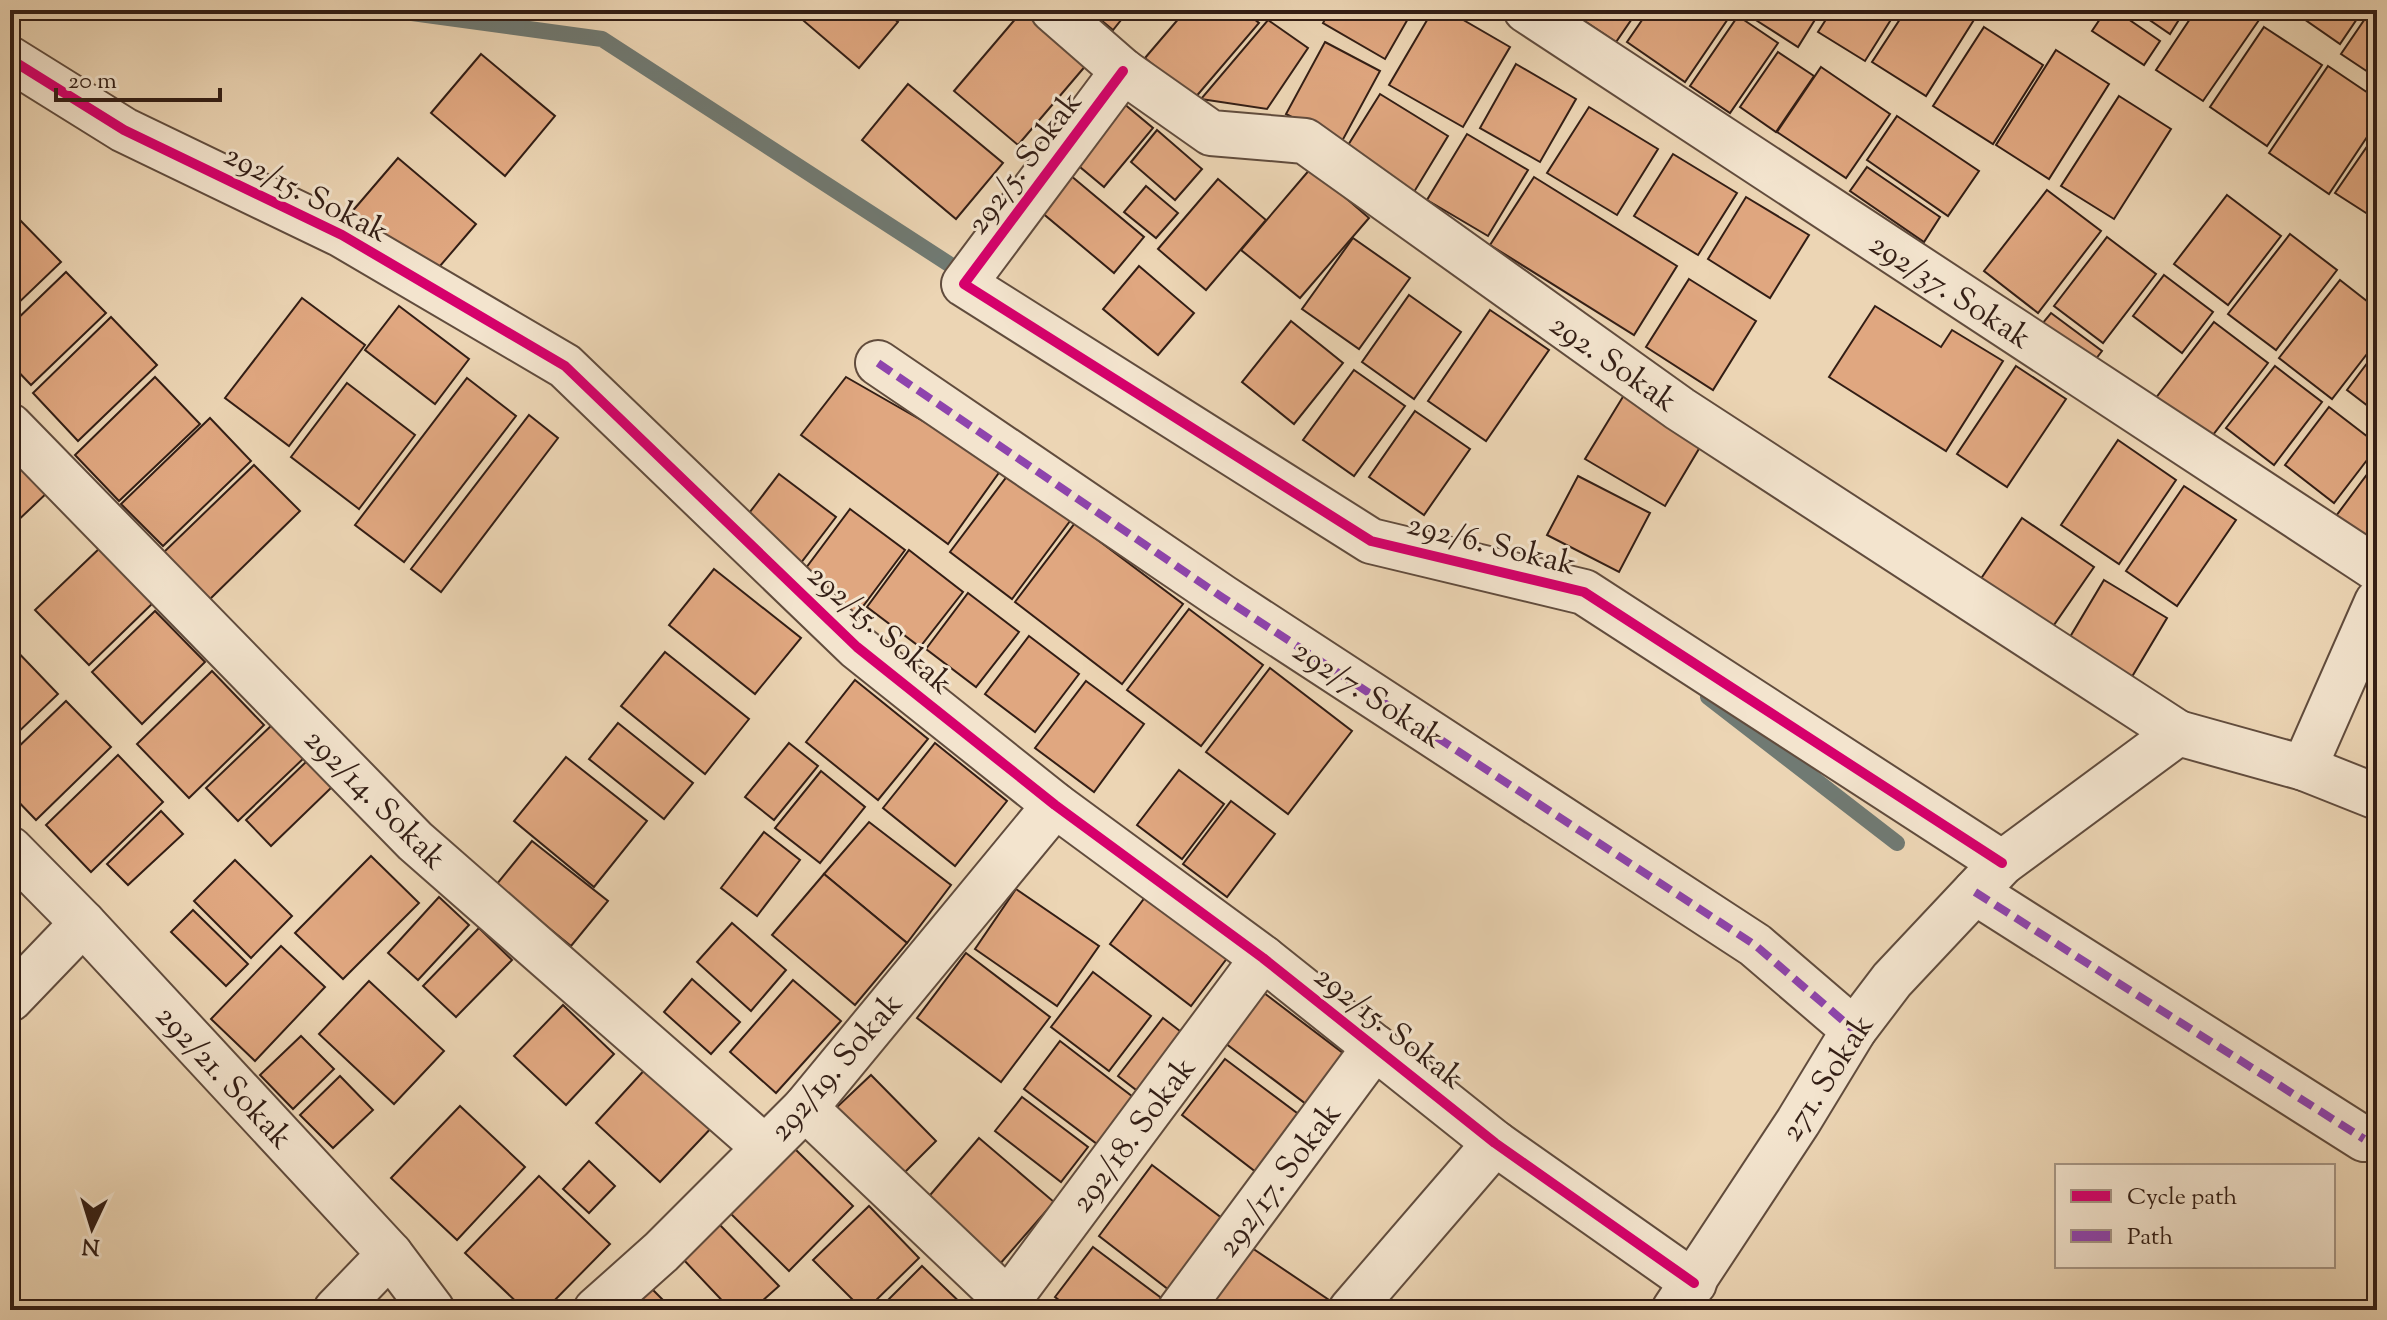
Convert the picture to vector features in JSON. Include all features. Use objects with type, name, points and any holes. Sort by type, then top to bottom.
[{"type":"street","name":"292. Sokak","points":[[1053,10],[1123,71],[1211,133],[1305,141],[1680,409],[2178,733],[2304,768],[2377,797]]},
{"type":"street","name":"292/37. Sokak","points":[[1526,10],[2377,569]]},
{"type":"street","name":"292/15. Sokak","points":[[10,59],[124,130],[342,235],[565,366],[857,647],[1055,805],[1263,958],[1684,1297]]},
{"type":"street","name":"292/5. Sokak","points":[[964,284],[1123,71]]},
{"type":"street","name":"292/6. Sokak","points":[[964,284],[1371,541],[1584,592],[2364,1139]]},
{"type":"street","name":"292/7. Sokak","points":[[878,363],[1222,597],[1755,945],[1854,1030]]},
{"type":"street","name":"292/14. Sokak","points":[[10,426],[415,841],[764,1147]]},
{"type":"street","points":[[2304,768],[2377,602]]},
{"type":"street","name":"271. Sokak","points":[[1684,1297],[1854,1030],[1892,980],[1988,878],[2178,733]]},
{"type":"street","name":"292/19. Sokak","points":[[596,1310],[661,1252],[805,1108],[1055,805]]},
{"type":"street","name":"292/21. Sokak","points":[[10,849],[83,923],[390,1254],[432,1310]]},
{"type":"street","points":[[10,999],[83,923]]},
{"type":"street","name":"292/18. Sokak","points":[[1004,1305],[1263,958]]},
{"type":"street","name":"292/17. Sokak","points":[[1180,1310],[1375,1047]]},
{"type":"street","points":[[805,1108],[1004,1305]]},
{"type":"street","points":[[1351,1310],[1495,1143]]},
{"type":"street","points":[[336,1310],[390,1254]]},
{"type":"building","points":[[803,10],[883,10],[898,22],[859,68],[798,16]]},
{"type":"building","points":[[898,10],[914,10],[907,18]]},
{"type":"building","points":[[1023,10],[1037,10],[1093,57],[1018,145],[954,91]]},
{"type":"building","points":[[1089,10],[1129,10],[1113,30]]},
{"type":"building","points":[[1186,10],[1243,10],[1259,23],[1194,99],[1145,58]]},
{"type":"building","points":[[1300,10],[1319,10],[1313,19]]},
{"type":"building","points":[[1330,10],[1413,10],[1385,59],[1323,23]]},
{"type":"building","points":[[1433,10],[1446,10],[1510,47],[1463,127],[1389,85]]},
{"type":"building","points":[[1568,10],[1638,10],[1616,42]]},
{"type":"building","points":[[1649,10],[1734,10],[1685,82],[1627,42]]},
{"type":"building","points":[[1755,10],[1821,10],[1798,47],[1751,17]]},
{"type":"building","points":[[1832,10],[1897,10],[1865,61],[1818,32]]},
{"type":"building","points":[[1906,10],[1970,10],[1977,15],[1926,96],[1872,62]]},
{"type":"building","points":[[2106,10],[2115,10],[2160,41],[2144,65],[2092,31]]},
{"type":"building","points":[[2135,10],[2185,10],[2170,34]]},
{"type":"building","points":[[2196,10],[2245,10],[2259,20],[2203,101],[2156,70]]},
{"type":"building","points":[[2291,10],[2363,10],[2340,44]]},
{"type":"building","points":[[2371,10],[2377,10],[2377,78],[2341,54]]},
{"type":"building","points":[[1738,16],[1778,43],[1730,113],[1690,86]]},
{"type":"building","points":[[1268,20],[1308,48],[1267,109],[1201,99]]},
{"type":"building","points":[[1984,27],[2043,65],[1993,144],[1933,106]]},
{"type":"building","points":[[2264,27],[2322,65],[2267,146],[2210,107]]},
{"type":"building","points":[[1325,42],[1380,71],[1341,143],[1286,114]]},
{"type":"building","points":[[2056,50],[2109,84],[2049,179],[1996,145]]},
{"type":"building","points":[[1778,52],[1814,76],[1776,132],[1740,107]]},
{"type":"building","points":[[481,54],[555,116],[505,176],[431,113]]},
{"type":"building","points":[[1516,64],[1576,99],[1540,162],[1480,128]]},
{"type":"building","points":[[2328,66],[2377,99],[2377,122],[2329,194],[2269,153]]},
{"type":"building","points":[[1821,67],[1890,114],[1846,178],[1777,132]]},
{"type":"building","points":[[908,84],[1003,163],[956,219],[862,140]]},
{"type":"building","points":[[1380,94],[1448,136],[1414,192],[1345,150]]},
{"type":"building","points":[[2119,96],[2171,129],[2114,219],[2061,186]]},
{"type":"building","points":[[1117,98],[1153,128],[1104,187],[1068,157]]},
{"type":"building","points":[[1589,107],[1658,149],[1617,215],[1547,173]]},
{"type":"building","points":[[1897,116],[1979,171],[1948,216],[1867,160]]},
{"type":"building","points":[[1157,130],[1202,169],[1175,200],[1131,162]]},
{"type":"building","points":[[2377,132],[2377,220],[2335,193]]},
{"type":"building","points":[[1467,134],[1528,170],[1488,236],[1427,200]]},
{"type":"building","points":[[1673,154],[1737,193],[1698,255],[1634,216]]},
{"type":"building","points":[[398,158],[476,224],[428,280],[350,214]]},
{"type":"building","points":[[1867,167],[1940,217],[1924,242],[1850,191]]},
{"type":"building","points":[[1311,168],[1369,218],[1300,298],[1241,250]]},
{"type":"building","points":[[1064,170],[1144,237],[1114,273],[1034,206]]},
{"type":"building","points":[[1534,177],[1677,266],[1634,335],[1490,245]]},
{"type":"building","points":[[1218,179],[1266,220],[1206,290],[1158,249]]},
{"type":"building","points":[[1146,186],[1178,213],[1156,238],[1124,212]]},
{"type":"building","points":[[2047,190],[2101,231],[2038,313],[1984,271]]},
{"type":"building","points":[[2227,195],[2281,236],[2228,305],[2174,264]]},
{"type":"building","points":[[1746,197],[1809,235],[1770,298],[1708,259]]},
{"type":"building","points":[[17,217],[61,262],[10,311],[10,224]]},
{"type":"building","points":[[2290,234],[2337,270],[2276,350],[2228,314]]},
{"type":"building","points":[[2107,237],[2156,274],[2103,343],[2054,306]]},
{"type":"building","points":[[1353,238],[1410,278],[1359,349],[1302,309]]},
{"type":"building","points":[[1139,266],[1194,313],[1158,355],[1103,309]]},
{"type":"building","points":[[66,272],[106,313],[31,385],[10,363],[10,326]]},
{"type":"building","points":[[2164,275],[2213,312],[2182,353],[2133,316]]},
{"type":"building","points":[[1689,279],[1756,321],[1713,390],[1646,347]]},
{"type":"building","points":[[2340,280],[2377,309],[2377,341],[2332,399],[2279,358]]},
{"type":"building","points":[[1409,295],[1461,332],[1414,399],[1362,362]]},
{"type":"building","points":[[302,298],[365,345],[289,446],[225,398]]},
{"type":"building","points":[[399,306],[469,359],[435,404],[365,350]]},
{"type":"building","points":[[1875,306],[1941,347],[1952,330],[2003,361],[1946,451],[1829,377]]},
{"type":"building","points":[[1490,310],[1549,350],[1486,441],[1428,401]]},
{"type":"building","points":[[2051,313],[2102,351],[2088,369],[2037,330]]},
{"type":"building","points":[[111,317],[157,365],[78,441],[33,393]]},
{"type":"building","points":[[1291,321],[1343,363],[1294,424],[1242,382]]},
{"type":"building","points":[[2214,322],[2268,363],[2206,444],[2152,403]]},
{"type":"building","points":[[2377,350],[2377,413],[2347,390]]},
{"type":"building","points":[[2016,366],[2066,399],[2007,487],[1957,454]]},
{"type":"building","points":[[2275,366],[2322,402],[2274,465],[2226,428]]},
{"type":"building","points":[[1354,370],[1405,406],[1354,476],[1303,440]]},
{"type":"building","points":[[155,377],[200,424],[119,501],[75,455]]},
{"type":"building","points":[[846,377],[1003,467],[948,544],[801,435]]},
{"type":"building","points":[[467,378],[516,416],[404,562],[355,525]]},
{"type":"building","points":[[347,383],[415,435],[359,509],[291,457]]},
{"type":"building","points":[[1624,395],[1703,442],[1665,506],[1585,459]]},
{"type":"building","points":[[2329,407],[2377,444],[2334,503],[2285,465]]},
{"type":"building","points":[[1415,411],[1470,449],[1424,515],[1369,477]]},
{"type":"building","points":[[529,415],[558,438],[441,592],[411,569]]},
{"type":"building","points":[[210,418],[251,461],[163,546],[121,504]]},
{"type":"building","points":[[2118,440],[2176,480],[2119,564],[2061,525]]},
{"type":"building","points":[[10,446],[51,489],[10,528]]},
{"type":"building","points":[[2377,461],[2377,547],[2336,516]]},
{"type":"building","points":[[254,465],[300,511],[209,600],[163,553]]},
{"type":"building","points":[[1011,471],[1073,517],[1012,599],[950,552]]},
{"type":"building","points":[[779,474],[836,517],[797,568],[740,525]]},
{"type":"building","points":[[1578,476],[1650,513],[1619,572],[1547,535]]},
{"type":"building","points":[[2184,486],[2236,520],[2177,606],[2126,571]]},
{"type":"building","points":[[850,509],[905,550],[855,617],[800,576]]},
{"type":"building","points":[[2022,518],[2094,567],[2047,635],[1976,586]]},
{"type":"building","points":[[1075,523],[1183,604],[1122,684],[1015,602]]},
{"type":"building","points":[[102,546],[155,601],[89,665],[35,610]]},
{"type":"building","points":[[909,550],[963,592],[920,647],[867,607]]},
{"type":"building","points":[[714,569],[801,638],[755,694],[669,625]]},
{"type":"building","points":[[2104,580],[2167,618],[2130,680],[2067,642]]},
{"type":"building","points":[[968,593],[1019,632],[976,687],[926,649]]},
{"type":"building","points":[[1189,609],[1263,665],[1201,746],[1127,690]]},
{"type":"building","points":[[155,611],[205,662],[142,724],[92,672]]},
{"type":"building","points":[[1029,636],[1079,674],[1035,732],[985,694]]},
{"type":"building","points":[[10,644],[58,694],[10,740]]},
{"type":"building","points":[[665,652],[749,719],[705,774],[621,706]]},
{"type":"building","points":[[1270,668],[1352,731],[1288,814],[1206,752]]},
{"type":"building","points":[[212,671],[264,725],[189,798],[137,744]]},
{"type":"building","points":[[855,680],[928,739],[878,800],[806,742]]},
{"type":"building","points":[[1086,681],[1144,724],[1094,792],[1035,748]]},
{"type":"building","points":[[66,701],[111,747],[36,820],[10,793],[10,755]]},
{"type":"building","points":[[274,723],[306,756],[238,821],[206,788]]},
{"type":"building","points":[[618,723],[693,783],[664,819],[589,759]]},
{"type":"building","points":[[789,743],[818,766],[774,820],[745,797]]},
{"type":"building","points":[[935,743],[1007,801],[955,866],[883,808]]},
{"type":"building","points":[[118,755],[163,802],[91,872],[46,825]]},
{"type":"building","points":[[566,757],[647,821],[594,887],[514,821]]},
{"type":"building","points":[[308,760],[333,786],[271,846],[246,820]]},
{"type":"building","points":[[1179,770],[1224,804],[1182,859],[1137,825]]},
{"type":"building","points":[[821,771],[865,807],[820,863],[775,828]]},
{"type":"building","points":[[1231,801],[1275,834],[1227,897],[1183,864]]},
{"type":"building","points":[[161,811],[183,834],[128,885],[107,864]]},
{"type":"building","points":[[869,822],[951,885],[907,943],[824,874]]},
{"type":"building","points":[[764,832],[800,860],[757,916],[721,888]]},
{"type":"building","points":[[532,841],[608,901],[571,946],[496,885]]},
{"type":"building","points":[[371,856],[419,903],[343,979],[295,933]]},
{"type":"building","points":[[235,860],[292,916],[251,958],[194,901]]},
{"type":"building","points":[[824,874],[907,943],[855,1005],[772,935]]},
{"type":"building","points":[[1016,889],[1099,946],[1057,1006],[975,949]]},
{"type":"building","points":[[1149,892],[1231,953],[1191,1006],[1110,944]]},
{"type":"building","points":[[439,897],[469,925],[418,980],[388,953]]},
{"type":"building","points":[[193,910],[248,964],[226,986],[171,932]]},
{"type":"building","points":[[732,923],[786,970],[751,1011],[697,962]]},
{"type":"building","points":[[479,928],[512,960],[456,1017],[423,986]]},
{"type":"building","points":[[281,946],[325,987],[255,1061],[211,1019]]},
{"type":"building","points":[[966,953],[1050,1017],[1001,1082],[917,1018]]},
{"type":"building","points":[[1093,972],[1151,1016],[1109,1071],[1051,1027]]},
{"type":"building","points":[[692,979],[740,1022],[711,1054],[664,1012]]},
{"type":"building","points":[[793,980],[841,1021],[776,1093],[730,1052]]},
{"type":"building","points":[[369,981],[444,1051],[394,1104],[319,1034]]},
{"type":"building","points":[[1264,993],[1352,1060],[1314,1110],[1225,1043]]},
{"type":"building","points":[[563,1005],[614,1054],[566,1105],[514,1056]]},
{"type":"building","points":[[1163,1018],[1189,1038],[1144,1096],[1118,1076]]},
{"type":"building","points":[[301,1036],[334,1069],[293,1109],[260,1075]]},
{"type":"building","points":[[1060,1041],[1133,1097],[1097,1144],[1024,1089]]},
{"type":"building","points":[[1225,1059],[1309,1122],[1265,1179],[1182,1115]]},
{"type":"building","points":[[649,1065],[715,1124],[660,1182],[596,1123]]},
{"type":"building","points":[[871,1075],[936,1141],[902,1175],[836,1108]]},
{"type":"building","points":[[340,1076],[373,1110],[333,1148],[300,1115]]},
{"type":"building","points":[[1022,1097],[1088,1147],[1061,1182],[995,1131]]},
{"type":"building","points":[[460,1106],[525,1167],[457,1240],[391,1178]]},
{"type":"building","points":[[979,1138],[1054,1202],[999,1265],[925,1201]]},
{"type":"building","points":[[793,1147],[853,1206],[789,1271],[729,1212]]},
{"type":"building","points":[[589,1161],[615,1186],[589,1213],[563,1189]]},
{"type":"building","points":[[1152,1165],[1227,1222],[1173,1293],[1099,1236]]},
{"type":"building","points":[[539,1176],[610,1244],[545,1310],[525,1310],[465,1253]]},
{"type":"building","points":[[869,1206],[919,1258],[863,1310],[813,1260]]},
{"type":"building","points":[[718,1223],[779,1286],[752,1310],[731,1310],[682,1258]]},
{"type":"building","points":[[1093,1247],[1168,1303],[1163,1310],[1072,1310],[1055,1297]]},
{"type":"building","points":[[1252,1248],[1338,1306],[1335,1310],[1226,1310],[1207,1296]]},
{"type":"building","points":[[922,1266],[968,1310],[878,1310]]},
{"type":"building","points":[[645,1282],[673,1310],[616,1310]]},
{"type":"building","points":[[1046,1302],[1056,1310],[1040,1310]]},
{"type":"waterway","points":[[408,10],[602,39],[969,277]]},
{"type":"waterway","points":[[1708,697],[1897,843]]},
{"type":"marked path","points":[[878,363],[1222,597],[1755,945],[1854,1030]]},
{"type":"marked path","points":[[1975,892],[2364,1139]]},
{"type":"cycle path","points":[[10,59],[124,130],[342,235],[565,366],[857,647],[1055,805],[1263,958],[1495,1143],[1694,1283]]},
{"type":"cycle path","points":[[1123,71],[964,284],[1371,541],[1584,592],[2002,863]]}]
